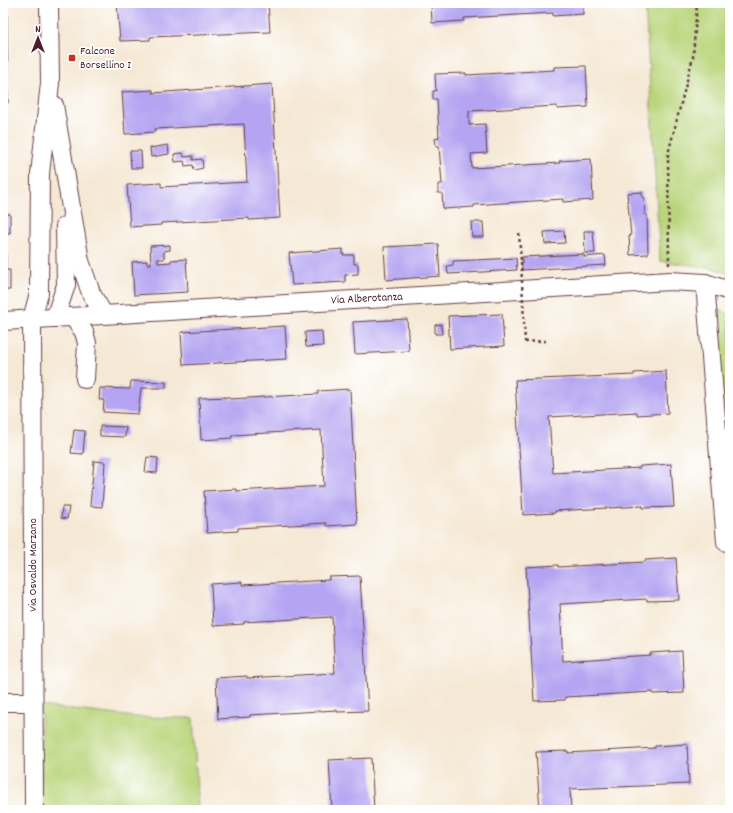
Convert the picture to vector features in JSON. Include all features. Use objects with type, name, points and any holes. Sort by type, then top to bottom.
[{"type":"street","points":[[49,3],[50,83],[65,223],[66,285],[55,318]]},
{"type":"street","points":[[50,83],[80,261],[91,293],[104,315]]},
{"type":"street","name":"Via Osvaldo Marzano","points":[[34,810],[32,319],[39,293],[40,174],[50,83]]},
{"type":"street","name":"Via Alberotanza","points":[[3,321],[670,281],[705,283],[730,291]]},
{"type":"street","points":[[705,283],[726,542]]},
{"type":"street","points":[[73,316],[84,332],[86,343],[85,379]]},
{"type":"street","points":[[3,702],[33,702]]},
{"type":"path","points":[[670,281],[668,154],[693,57],[697,3]]},
{"type":"path","points":[[519,233],[525,342],[546,342]]},
{"type":"green space","points":[[645,3],[730,3],[730,274],[713,268],[660,261]]},
{"type":"green space","points":[[714,307],[730,315],[730,470]]},
{"type":"green space","points":[[41,706],[135,717],[193,718],[198,810],[41,810]]},
{"type":"building","points":[[3,3],[7,3],[8,103],[3,104]]},
{"type":"building","points":[[117,3],[268,3],[270,32],[150,37],[150,40],[120,41]]},
{"type":"building","points":[[431,3],[583,3],[583,14],[553,16],[553,13],[464,18],[464,21],[432,23]]},
{"type":"building","points":[[586,66],[588,107],[557,109],[557,106],[469,111],[469,125],[485,124],[487,153],[471,154],[472,168],[560,163],[559,161],[591,159],[593,200],[563,202],[563,199],[474,205],[474,207],[443,209],[442,193],[438,193],[438,184],[442,184],[439,146],[436,146],[435,138],[439,137],[437,99],[433,99],[433,91],[436,91],[435,74],[466,73],[466,75],[554,70],[554,67]]},
{"type":"building","points":[[272,84],[280,218],[249,220],[249,218],[161,223],[161,225],[130,227],[127,185],[161,183],[161,187],[247,182],[244,124],[155,129],[155,132],[125,134],[122,92],[153,90],[153,93]]},
{"type":"building","points":[[168,145],[169,154],[151,157],[150,148]]},
{"type":"building","points":[[130,151],[141,151],[142,168],[131,168]]},
{"type":"building","points":[[183,153],[184,157],[193,156],[193,160],[202,159],[203,168],[194,170],[193,165],[185,166],[184,161],[175,162],[174,154]]},
{"type":"building","points":[[4,157],[5,175],[3,175]]},
{"type":"building","points":[[642,192],[642,197],[644,197],[645,215],[647,215],[648,254],[630,255],[629,236],[631,236],[627,193]]},
{"type":"building","points":[[3,195],[6,195],[6,214],[10,214],[10,233],[3,233]]},
{"type":"building","points":[[471,222],[483,222],[484,237],[472,237]]},
{"type":"building","points":[[564,231],[565,243],[545,244],[544,232]]},
{"type":"building","points":[[584,231],[593,231],[595,253],[585,253]]},
{"type":"building","points":[[438,244],[440,276],[386,280],[384,247]]},
{"type":"building","points":[[170,245],[170,250],[164,251],[164,259],[158,259],[158,263],[186,259],[188,292],[134,295],[132,262],[147,261],[147,264],[151,264],[150,246]]},
{"type":"building","points":[[343,249],[343,255],[354,255],[354,264],[358,264],[358,274],[345,275],[345,282],[292,285],[289,253]]},
{"type":"building","points":[[3,251],[6,251],[6,270],[10,270],[10,290],[3,290]]},
{"type":"building","points":[[584,254],[584,257],[605,255],[606,265],[522,270],[522,257]]},
{"type":"building","points":[[516,258],[517,270],[448,274],[447,266],[453,265],[453,261]]},
{"type":"building","points":[[502,314],[504,346],[450,349],[448,316]]},
{"type":"building","points":[[407,319],[409,351],[355,354],[353,322]]},
{"type":"building","points":[[441,324],[442,334],[435,334],[435,325]]},
{"type":"building","points":[[285,326],[287,359],[183,365],[181,332]]},
{"type":"building","points":[[322,331],[323,346],[306,347],[305,332]]},
{"type":"building","points":[[666,371],[668,413],[637,415],[637,412],[549,417],[553,473],[640,468],[640,466],[671,464],[674,507],[643,508],[643,506],[555,511],[555,513],[523,515],[515,380],[634,375],[634,373]]},
{"type":"building","points":[[131,381],[166,382],[166,388],[141,388],[138,414],[103,412],[104,400],[99,400],[100,388],[130,389]]},
{"type":"building","points":[[350,389],[357,524],[326,526],[326,523],[238,528],[238,531],[207,533],[204,491],[236,489],[236,491],[324,486],[321,430],[232,435],[232,438],[201,440],[199,398],[230,397],[230,399],[318,394],[318,391]]},
{"type":"building","points":[[100,426],[126,427],[125,437],[100,436]]},
{"type":"building","points":[[74,430],[85,431],[83,454],[71,453]]},
{"type":"building","points":[[147,457],[158,458],[157,473],[145,472]]},
{"type":"building","points":[[94,461],[105,462],[102,507],[90,506]]},
{"type":"building","points":[[62,507],[69,507],[67,519],[61,518]]},
{"type":"building","points":[[676,558],[679,600],[647,601],[647,599],[560,604],[563,661],[650,655],[650,653],[682,651],[684,693],[653,694],[653,692],[565,697],[565,700],[534,701],[526,567],[558,565],[558,567],[645,562],[645,560]]},
{"type":"building","points":[[360,576],[368,711],[337,712],[337,710],[250,715],[250,717],[218,719],[216,678],[247,676],[247,678],[335,673],[332,617],[244,622],[244,624],[213,626],[211,584],[242,582],[242,585],[329,580],[329,577]]},
{"type":"building","points":[[687,744],[689,784],[570,789],[571,810],[540,810],[536,752],[568,751],[568,753],[655,748],[655,746]]},
{"type":"building","points":[[371,758],[374,810],[332,810],[329,760]]},
{"type":"place","name":"Falcone Borsellino I","points":[[72,58]]}]
